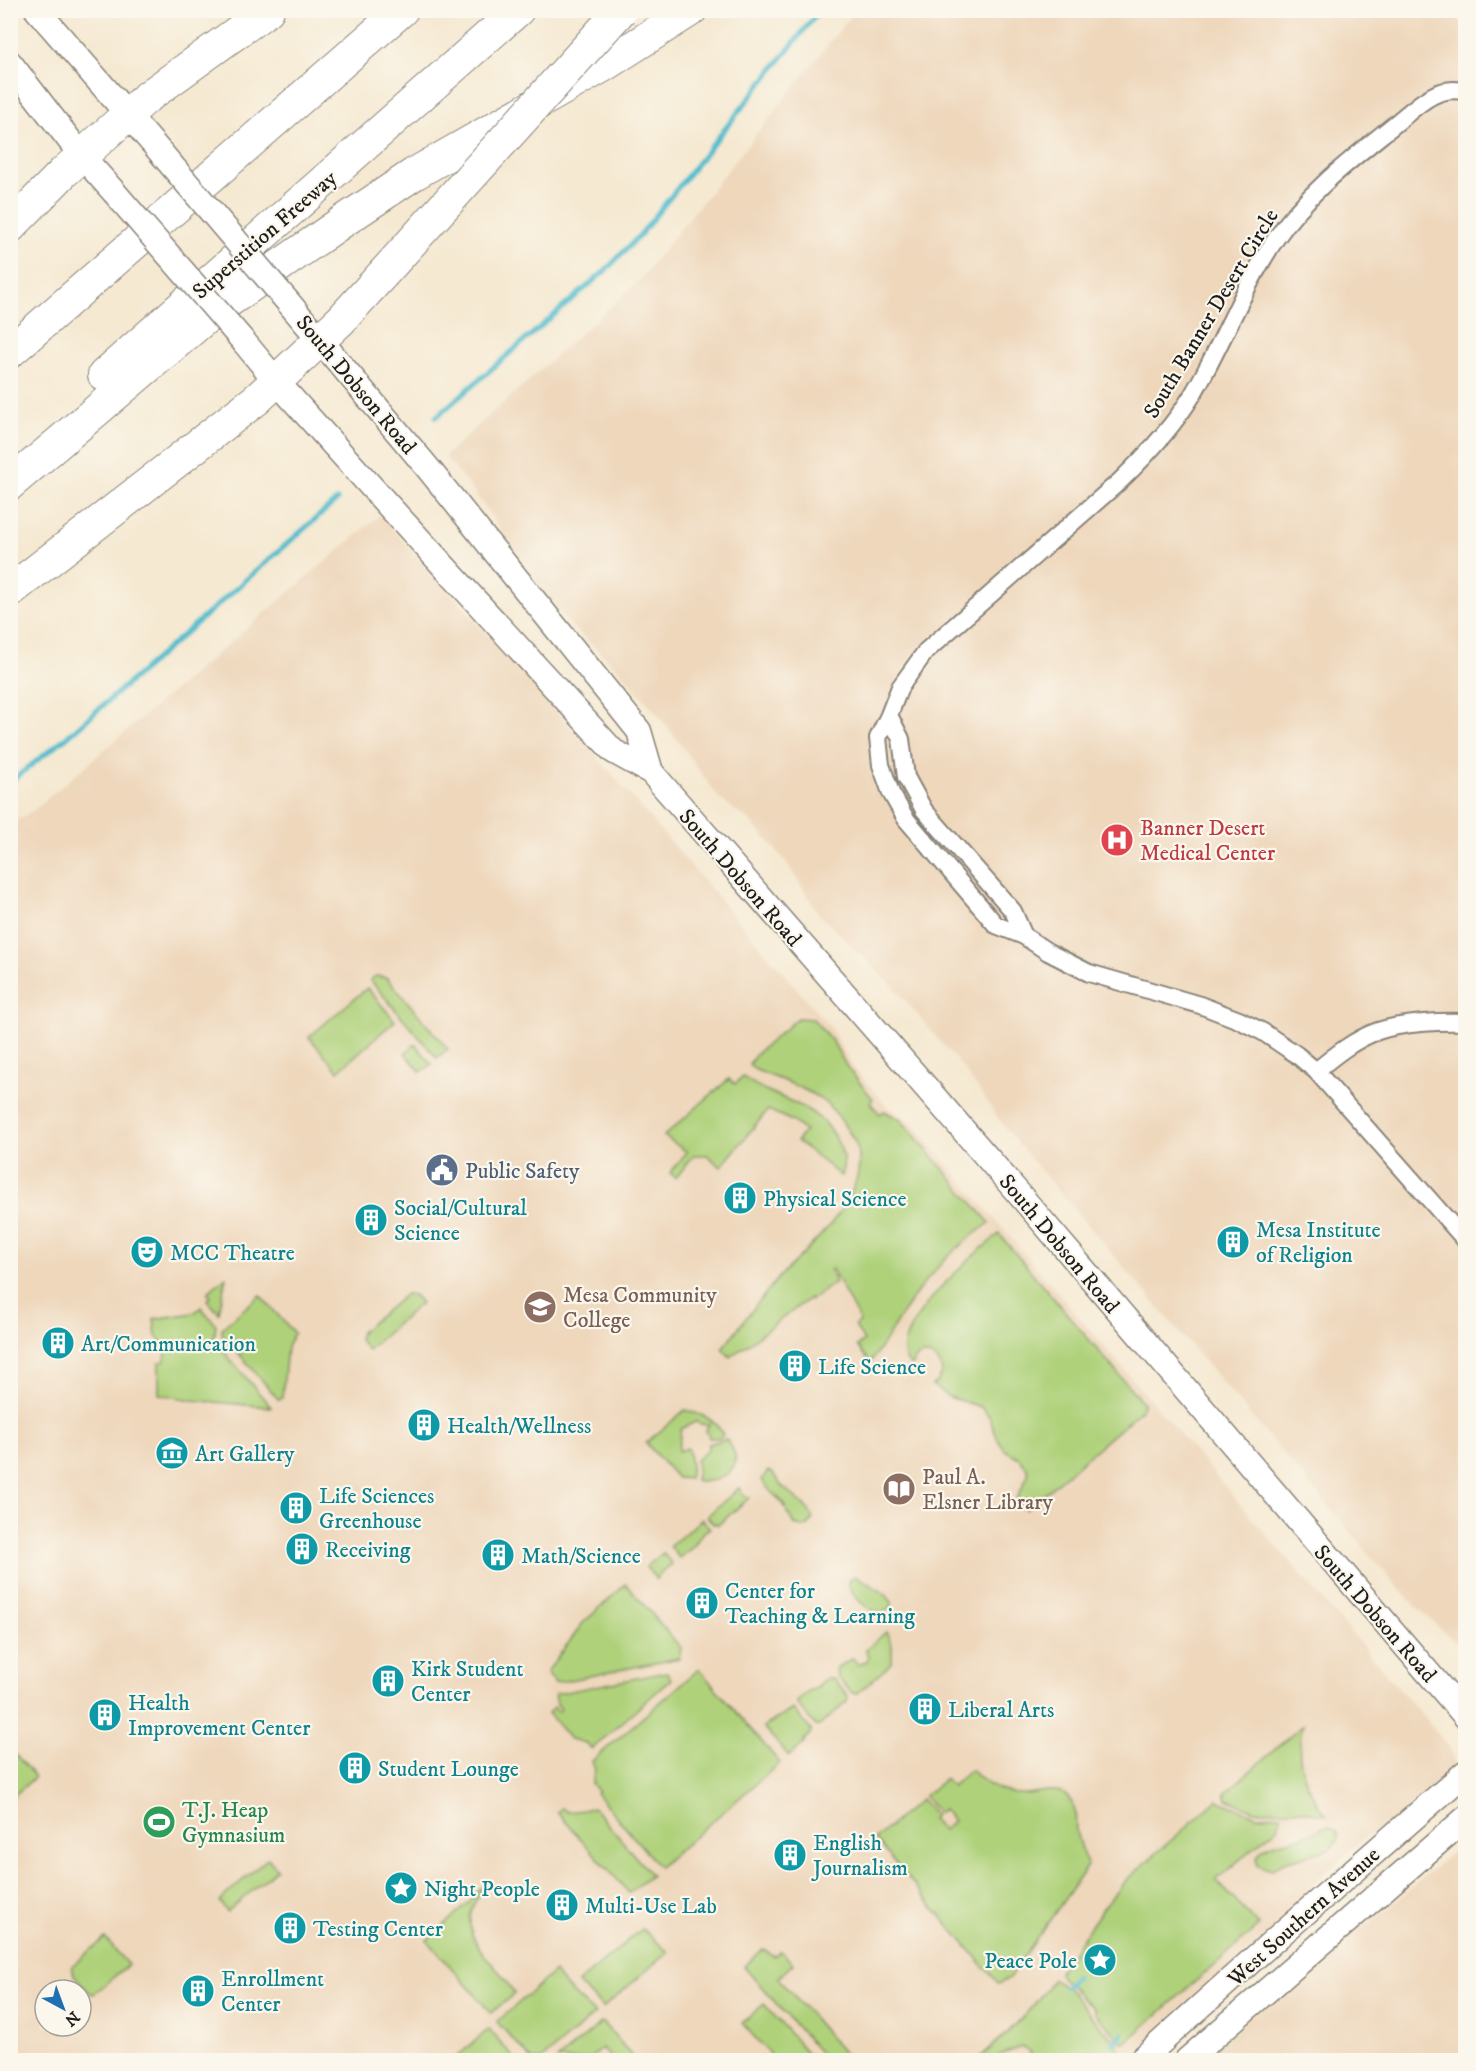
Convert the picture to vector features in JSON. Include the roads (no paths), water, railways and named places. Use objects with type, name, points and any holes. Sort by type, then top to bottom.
[{"type":"highway","points":[[10,227],[81,155],[146,98],[268,10]]},
{"type":"highway","points":[[10,352],[402,10]]},
{"type":"highway","name":"Superstition Freeway","points":[[10,457],[518,10]]},
{"type":"highway","points":[[10,591],[277,382],[321,340],[382,275],[621,10]]},
{"type":"highway","points":[[10,484],[209,315],[332,228],[414,174],[603,66],[691,10]]},
{"type":"main road","name":"South Dobson Road","points":[[38,10],[427,467],[639,731],[651,772]]},
{"type":"main road","name":"South Dobson Road","points":[[10,63],[81,155],[277,382],[613,751],[651,772],[1018,1194],[1466,1717]]},
{"type":"main road","name":"West Southern Avenue","points":[[1141,2061],[1466,1772]]},
{"type":"main road","name":"West Southern Avenue","points":[[1187,2061],[1466,1818]]},
{"type":"main road","points":[[1164,2061],[1209,2019],[1242,1971]]},
{"type":"street","name":"South Banner Desert Circle","points":[[1024,936],[996,925],[906,819],[891,793],[881,765],[878,738],[900,687],[926,651],[1120,481],[1173,424],[1194,393],[1248,286],[1271,246],[1293,215],[1312,194],[1358,153],[1431,95],[1459,90],[1466,92]]},
{"type":"street","points":[[889,715],[901,739],[906,777],[924,810],[1013,911],[1024,936],[1048,952],[1089,973],[1200,1005],[1239,1020],[1289,1049],[1316,1071],[1466,1241]]},
{"type":"street","points":[[1316,1071],[1339,1051],[1378,1031],[1443,1021],[1466,1022]]},
{"type":"waterway","points":[[436,417],[605,271],[640,235],[820,10]]},
{"type":"waterway","points":[[10,782],[68,736],[337,500]]},
{"type":"waterway","points":[[1065,1987],[1076,1977]]},
{"type":"waterway","points":[[1114,2043],[1123,2034]]},
{"type":"place","name":"Banner Desert Medical Center","points":[[1117,840]]},
{"type":"place","name":"Public Safety","points":[[442,1170]]},
{"type":"place","name":"Physical Science","points":[[740,1198]]},
{"type":"place","name":"Social/Cultural Science","points":[[371,1220]]},
{"type":"place","name":"Mesa Institute of Religion","points":[[1233,1242]]},
{"type":"place","name":"MCC Theatre","points":[[147,1252]]},
{"type":"place","name":"Mesa Community College","points":[[540,1307]]},
{"type":"place","name":"Art/Communication","points":[[58,1343]]},
{"type":"place","name":"Life Science","points":[[795,1366]]},
{"type":"place","name":"Health/Wellness","points":[[424,1425]]},
{"type":"place","name":"Art Gallery","points":[[172,1453]]},
{"type":"place","name":"Paul A. Elsner Library","points":[[899,1489]]},
{"type":"place","name":"Life Sciences Greenhouse","points":[[296,1508]]},
{"type":"place","name":"Receiving","points":[[302,1549]]},
{"type":"place","name":"Math/Science","points":[[498,1555]]},
{"type":"place","name":"Center for Teaching & Learning","points":[[702,1603]]},
{"type":"place","name":"Kirk Student Center","points":[[388,1681]]},
{"type":"place","name":"Liberal Arts","points":[[925,1709]]},
{"type":"place","name":"Health Improvement Center","points":[[105,1715]]},
{"type":"place","name":"Student Lounge","points":[[355,1768]]},
{"type":"place","name":"T.J. Heap Gymnasium","points":[[159,1822]]},
{"type":"place","name":"English Journalism","points":[[790,1855]]},
{"type":"place","name":"Night People","points":[[401,1888]]},
{"type":"place","name":"Multi-Use Lab","points":[[562,1905]]},
{"type":"place","name":"Testing Center","points":[[290,1928]]},
{"type":"place","name":"Peace Pole","points":[[1100,1960]]},
{"type":"place","name":"Enrollment Center","points":[[198,1991]]}]
